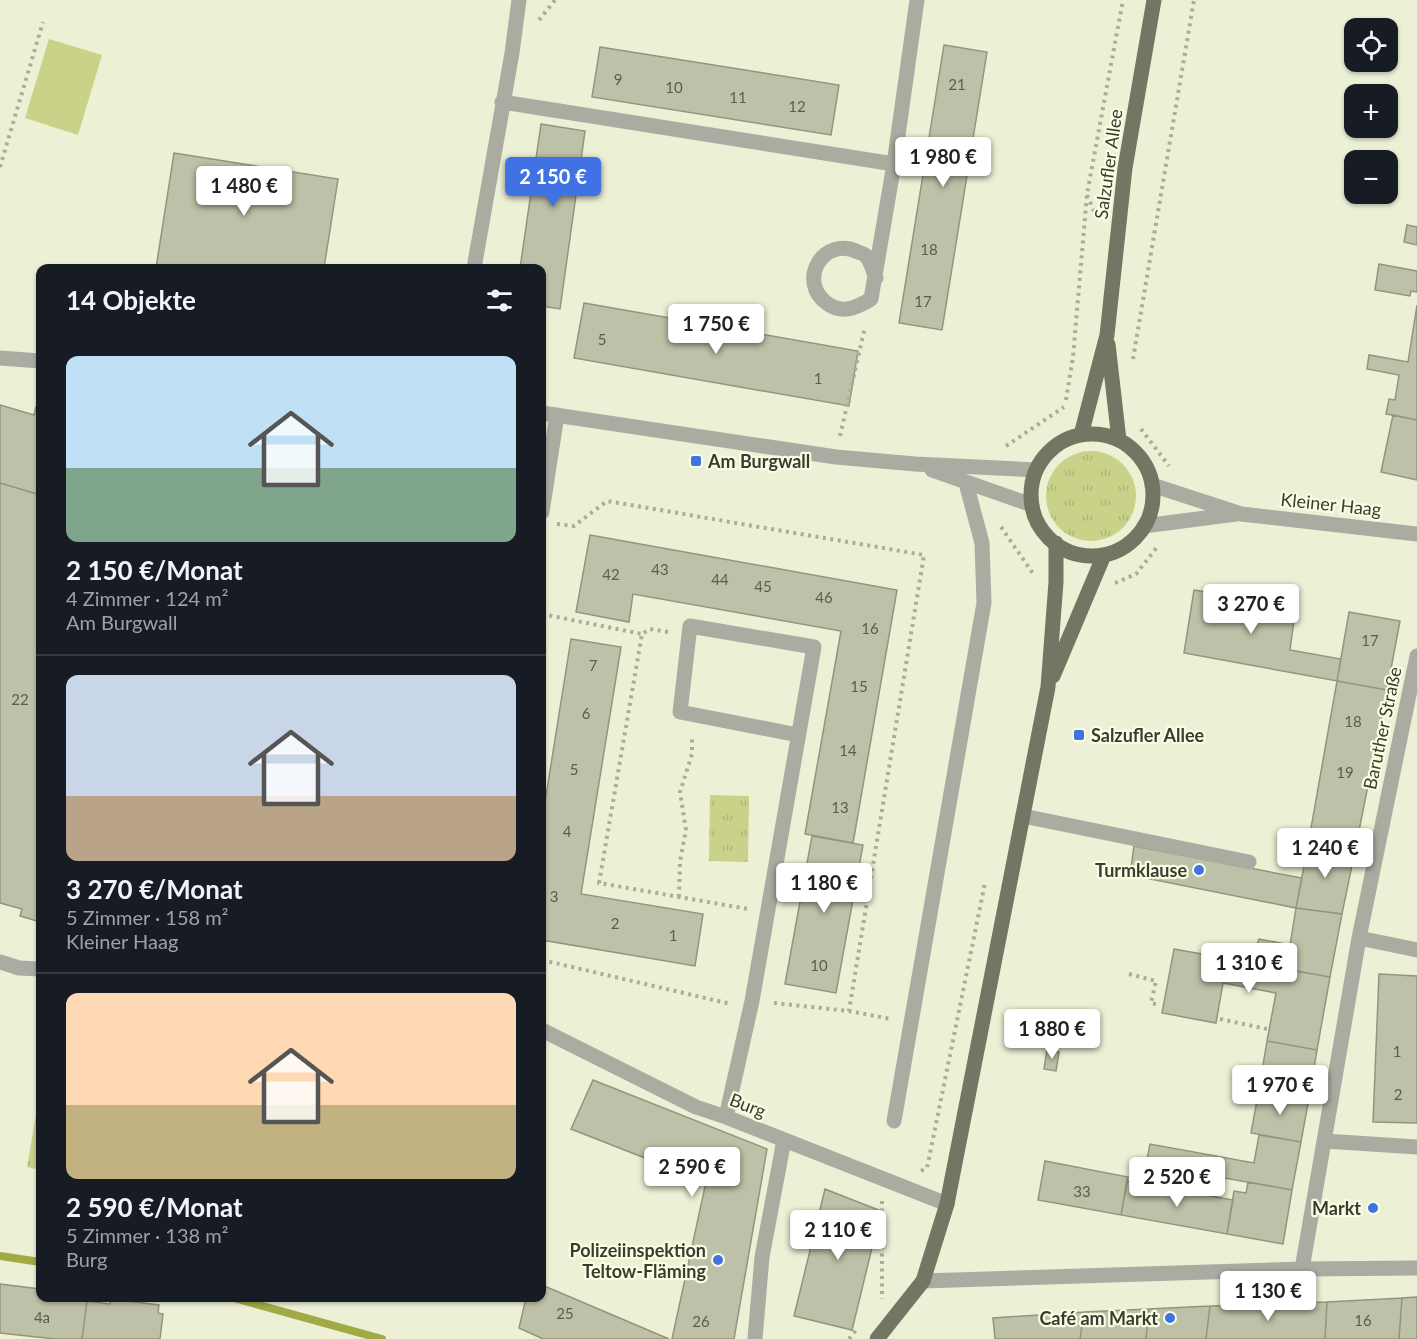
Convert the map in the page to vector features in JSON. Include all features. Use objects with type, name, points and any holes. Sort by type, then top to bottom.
[{"type":"main road","name":"Salzufler Allee","points":[[1081,435],[1107,335],[1125,168],[1154,0]]},
{"type":"main road","name":"Salzufler Allee","points":[[1107,335],[1119,440]]},
{"type":"main road","points":[[1100,434],[1119,440],[1134,451],[1146,467],[1152,485],[1150,513],[1144,526],[1120,549],[1104,555],[1070,552],[1056,543],[1041,526],[1032,505],[1031,488],[1036,470],[1047,453],[1062,441],[1081,435],[1100,434]]},
{"type":"main road","points":[[877,1339],[923,1281],[947,1204],[1048,687],[1056,582],[1056,543]]},
{"type":"main road","points":[[1048,687],[1104,555]]},
{"type":"street","points":[[475,264],[512,53],[519,0]]},
{"type":"street","points":[[876,278],[866,255],[849,247],[829,250],[818,261],[813,280],[818,297],[836,309],[853,309],[871,300],[876,278],[894,164],[916,0]]},
{"type":"street","points":[[502,102],[894,164]]},
{"type":"street","points":[[0,358],[36,361]]},
{"type":"street","points":[[546,414],[836,457],[915,464],[1036,470]]},
{"type":"street","points":[[546,486],[557,415]]},
{"type":"street","points":[[915,464],[1032,505]]},
{"type":"street","points":[[894,1121],[984,603],[982,543],[966,483]]},
{"type":"street","name":"Kleiner Haag","points":[[1152,485],[1241,514],[1417,534]]},
{"type":"street","name":"Kleiner Haag","points":[[1144,526],[1241,514]]},
{"type":"street","points":[[726,1118],[751,1005],[814,647],[690,626],[680,712],[798,735]]},
{"type":"street","name":"Baruther Straße","points":[[1302,1269],[1359,938],[1417,656]]},
{"type":"street","points":[[1023,816],[1249,862]]},
{"type":"street","points":[[1359,938],[1417,950]]},
{"type":"street","points":[[0,962],[19,968],[36,969]]},
{"type":"street","name":"Burg","points":[[546,1032],[696,1107],[947,1204]]},
{"type":"street","points":[[755,1339],[762,1257],[784,1140]]},
{"type":"street","points":[[1325,1141],[1417,1147]]},
{"type":"street","points":[[923,1281],[1302,1269],[1417,1268]]},
{"type":"path","points":[[993,468],[996,452],[1064,409],[1073,357],[1087,194],[1123,0]]},
{"type":"path","points":[[1132,362],[1194,0]]},
{"type":"path","points":[[0,167],[43,22]]},
{"type":"path","points":[[836,457],[871,300]]},
{"type":"path","points":[[1137,425],[1169,467]]},
{"type":"path","points":[[987,491],[989,508],[1034,574],[1036,584]]},
{"type":"path","points":[[546,615],[642,634],[650,629],[689,635]]},
{"type":"path","points":[[642,634],[599,883],[767,912]]},
{"type":"path","points":[[679,897],[680,861],[686,830],[680,792],[692,754],[692,724],[696,715]]},
{"type":"path","points":[[876,1307],[882,1299],[882,1200],[889,1181],[895,1173],[913,1175],[927,1168],[986,879]]},
{"type":"path","points":[[546,961],[751,1005],[849,1011],[910,1022]]},
{"type":"path","points":[[1129,975],[1156,981],[1150,1003],[1160,1005]]},
{"type":"path","points":[[1220,1019],[1267,1029]]},
{"type":"path","points":[[849,1339],[862,1323]]},
{"type":"green space","points":[[49,39],[102,55],[78,135],[25,118]]},
{"type":"green space","points":[[1091,451],[1108,454],[1123,464],[1133,479],[1136,496],[1133,513],[1123,528],[1108,538],[1091,541],[1074,538],[1059,528],[1049,513],[1046,496],[1049,479],[1059,464],[1074,454]]},
{"type":"green space","points":[[710,795],[749,796],[748,862],[709,861]]},
{"type":"green space","points":[[36,1114],[36,1169],[27,1167]]},
{"type":"building","points":[[944,45],[987,52],[942,330],[899,323]]},
{"type":"building","points":[[600,47],[839,85],[831,135],[592,97]]},
{"type":"building","points":[[541,124],[585,131],[560,309],[546,307],[546,264],[521,264]]},
{"type":"building","points":[[174,153],[338,179],[325,264],[157,264]]},
{"type":"building","points":[[1407,225],[1417,227],[1417,245],[1404,242]]},
{"type":"building","points":[[1379,264],[1417,271],[1417,292],[1411,291],[1410,296],[1375,290]]},
{"type":"building","points":[[584,303],[858,351],[849,406],[574,358]]},
{"type":"building","points":[[1417,305],[1417,420],[1386,414],[1389,399],[1395,400],[1399,375],[1367,369],[1369,355],[1408,362]]},
{"type":"building","points":[[0,405],[34,415],[36,407],[36,494],[0,483]]},
{"type":"building","points":[[1393,415],[1417,420],[1417,480],[1381,472]]},
{"type":"building","points":[[0,483],[36,494],[36,921],[20,916],[22,909],[0,903]]},
{"type":"building","points":[[590,535],[897,590],[853,843],[805,834],[841,631],[633,594],[629,622],[576,612]]},
{"type":"building","points":[[1194,590],[1296,606],[1290,650],[1341,659],[1337,681],[1184,653]]},
{"type":"building","points":[[1349,612],[1400,621],[1387,690],[1337,681]]},
{"type":"building","points":[[571,639],[621,647],[581,894],[703,914],[695,966],[546,941],[546,796]]},
{"type":"building","points":[[1337,681],[1387,690],[1355,851],[1308,845]]},
{"type":"building","points":[[812,836],[863,845],[836,993],[785,984]]},
{"type":"building","points":[[1308,845],[1355,851],[1342,914],[1296,908]]},
{"type":"building","points":[[1134,846],[1302,878],[1296,908],[1130,875]]},
{"type":"building","points":[[1296,908],[1342,914],[1330,977],[1249,963],[1259,939],[1290,945]]},
{"type":"building","points":[[1174,949],[1330,977],[1317,1050],[1267,1041],[1276,993],[1223,983],[1216,1023],[1162,1013]]},
{"type":"building","points":[[1379,974],[1417,976],[1417,1123],[1373,1122]]},
{"type":"building","points":[[1267,1041],[1317,1050],[1309,1098],[1259,1089]]},
{"type":"building","points":[[1047,1050],[1059,1052],[1056,1071],[1044,1069]]},
{"type":"building","name":"Polizeiinspektion Teltow-Fläming","points":[[593,1080],[767,1149],[734,1339],[672,1339],[706,1182],[571,1129]]},
{"type":"building","points":[[1259,1089],[1309,1098],[1301,1142],[1251,1133]]},
{"type":"building","points":[[1259,1135],[1301,1142],[1292,1190],[1146,1164],[1150,1144],[1254,1163]]},
{"type":"building","points":[[1045,1161],[1128,1177],[1121,1215],[1038,1200]]},
{"type":"building","points":[[1127,1181],[1233,1200],[1227,1234],[1121,1215]]},
{"type":"building","points":[[1248,1182],[1292,1190],[1283,1244],[1227,1234],[1234,1191],[1246,1193]]},
{"type":"building","points":[[825,1189],[881,1211],[852,1330],[794,1316]]},
{"type":"building","points":[[0,1284],[36,1288],[36,1302],[87,1302],[82,1339],[55,1339],[0,1333]]},
{"type":"building","name":"Polizeiinspektion Teltow-Fläming","points":[[546,1287],[669,1339],[543,1339],[519,1328],[525,1302],[546,1302]]},
{"type":"building","points":[[1417,1297],[1417,1339],[1399,1339],[1402,1298]]},
{"type":"building","points":[[1402,1298],[1399,1339],[1325,1339],[1327,1302]]},
{"type":"building","points":[[87,1302],[110,1304],[110,1302],[135,1302],[159,1305],[158,1313],[163,1314],[160,1339],[82,1339]]},
{"type":"building","points":[[1327,1302],[1325,1339],[1206,1339],[1210,1306]]},
{"type":"building","points":[[1210,1306],[1206,1339],[1146,1339],[1149,1309]]},
{"type":"building","points":[[1149,1309],[1146,1339],[1080,1339],[1084,1312]]},
{"type":"building","points":[[1084,1312],[1080,1339],[995,1339],[993,1318]]},
{"type":"waterway","points":[[0,1256],[36,1261]]},
{"type":"waterway","points":[[248,1302],[382,1339]]},
{"type":"place","name":"Am Burgwall","points":[[696,461]]},
{"type":"place","name":"Salzufler Allee","points":[[1079,735]]},
{"type":"place","name":"Turmklause","points":[[1199,870]]},
{"type":"place","name":"Markt","points":[[1373,1208]]},
{"type":"place","name":"Polizeiinspektion Teltow-Fläming","points":[[718,1260]]},
{"type":"place","name":"Café am Markt","points":[[1170,1318]]}]
